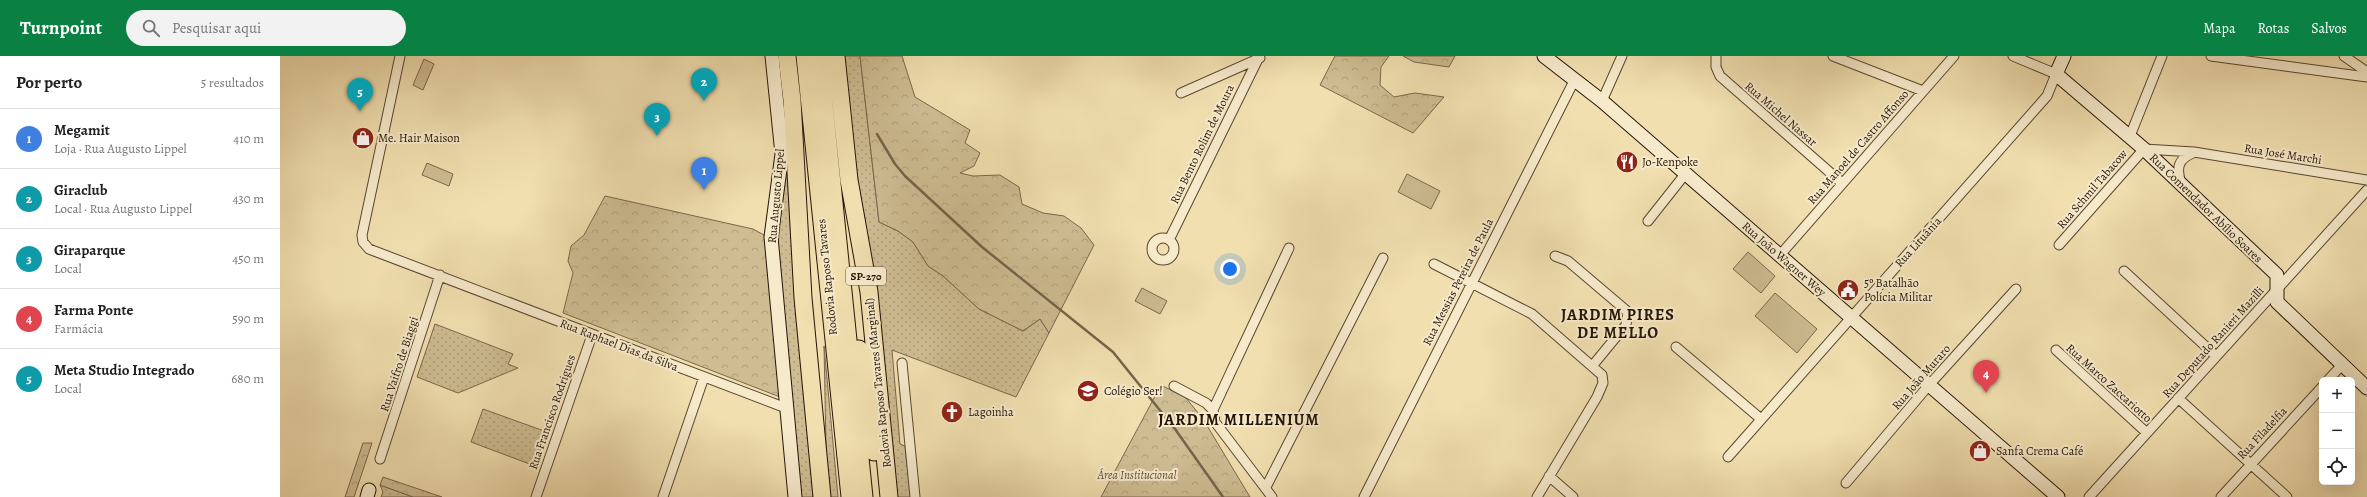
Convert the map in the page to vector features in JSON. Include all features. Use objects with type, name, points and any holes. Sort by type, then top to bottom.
[{"type":"highway","points":[[787,56],[792,100],[803,303],[822,497]]},
{"type":"highway","name":"Rodovia Raposo Tavares","points":[[805,56],[850,497]]},
{"type":"highway","name":"Rodovia Raposo Tavares","points":[[819,56],[864,497]]},
{"type":"highway","name":"Rodovia Raposo Tavares (Marginal)","points":[[836,56],[849,180],[869,292],[889,497]]},
{"type":"highway","points":[[827,135],[842,215],[849,292],[872,439],[884,497]]},
{"type":"main road","name":"Rua Augusto Lippel","points":[[772,56],[782,154],[771,237],[786,408]]},
{"type":"main road","name":"Rua João Wagner Wey","points":[[1544,56],[1602,101],[1686,173],[2058,497]]},
{"type":"main road","name":"Rua Lituânia","points":[[2056,74],[2064,56]]},
{"type":"main road","name":"Rua Comendador Abílio Soares","points":[[2056,74],[2130,136],[2276,275],[2277,302],[2367,388]]},
{"type":"main road","points":[[786,408],[795,497]]},
{"type":"street","name":"Rua Raphael Dias da Silva","points":[[400,56],[362,235],[363,242],[369,249],[786,408]]},
{"type":"street","points":[[1602,101],[1622,56]]},
{"type":"street","name":"Rua Michel Nassar","points":[[1716,56],[1716,67],[1720,76],[1842,183]]},
{"type":"street","points":[[1833,56],[1923,91]]},
{"type":"street","name":"Rua Manoel de Castro Affonso","points":[[1780,255],[1954,56]]},
{"type":"street","name":"Rua Comendador Abílio Soares","points":[[2013,56],[2056,74]]},
{"type":"street","points":[[2130,136],[2162,56]]},
{"type":"street","points":[[2211,56],[2367,77]]},
{"type":"street","points":[[2340,73],[2347,66],[2345,56]]},
{"type":"street","points":[[2345,56],[2367,72]]},
{"type":"street","points":[[1181,92],[1260,58]]},
{"type":"street","name":"Rua Bento Rolim de Moura","points":[[1169,240],[1260,58]]},
{"type":"street","name":"Rua Lituânia","points":[[1728,457],[2047,96],[2056,74]]},
{"type":"street","name":"Rua Messias Pereira de Paula","points":[[1364,497],[1471,282],[1575,79]]},
{"type":"street","name":"Rua José Marchi","points":[[2144,149],[2194,152],[2367,180]]},
{"type":"street","name":"Rua Schmil Tabacow","points":[[2059,245],[2144,149]]},
{"type":"street","points":[[2181,183],[2177,172],[2180,162],[2184,156],[2194,152]]},
{"type":"street","points":[[1648,221],[1686,173]]},
{"type":"street","points":[[2348,177],[2360,184],[2361,190],[2356,202]]},
{"type":"street","name":"Rua Deputado Ranieri Mazilli","points":[[2089,497],[2367,190]]},
{"type":"street","points":[[1272,497],[1266,487],[1215,422],[1213,410],[1289,248]]},
{"type":"street","points":[[1555,256],[1568,261],[1628,312],[1626,325],[1593,365]]},
{"type":"street","points":[[1266,487],[1383,258]]},
{"type":"street","points":[[1434,264],[1532,314],[1593,365],[1602,375],[1603,382],[1596,397],[1536,497]]},
{"type":"street","points":[[2124,272],[2216,356]]},
{"type":"street","name":"Rua Vaifro de Biaggi","points":[[380,459],[440,275]]},
{"type":"street","name":"Rua João Muraro","points":[[1846,483],[1929,385],[2016,289]]},
{"type":"street","name":"Rua Francisco Rodrigues","points":[[536,497],[592,335]]},
{"type":"street","points":[[1676,347],[1761,419]]},
{"type":"street","name":"Rua Marco Zaccariotto","points":[[2056,350],[2147,433]]},
{"type":"street","points":[[902,363],[916,497]]},
{"type":"street","points":[[2331,377],[2342,365]]},
{"type":"street","points":[[663,497],[704,377]]},
{"type":"street","points":[[1174,386],[1206,404],[1213,410]]},
{"type":"street","name":"Rua Filadelfia","points":[[2221,497],[2319,390]]},
{"type":"street","points":[[2178,398],[2287,497]]},
{"type":"street","points":[[1549,476],[1573,497]]},
{"type":"green space","points":[[777,56],[780,56],[790,168],[813,497],[800,497],[778,248],[786,152]]},
{"type":"green space","points":[[841,56],[860,56],[879,222],[898,231],[913,242],[928,266],[943,276],[979,309],[1023,331],[1040,319],[1049,333],[1016,397],[892,350],[900,444],[905,446],[911,497],[895,497]]},
{"type":"green space","points":[[860,56],[902,56],[915,97],[970,130],[965,143],[980,153],[974,166],[960,173],[973,176],[1000,175],[1019,187],[1022,204],[1043,213],[1064,216],[1081,228],[1094,245],[1049,333],[1040,319],[1023,331],[979,309],[943,276],[928,266],[913,242],[898,231],[879,222]]},
{"type":"green space","points":[[1335,56],[1389,56],[1381,67],[1380,85],[1394,97],[1415,93],[1444,97],[1413,133],[1320,85]]},
{"type":"green space","points":[[1403,56],[1455,56],[1449,67],[1414,62]]},
{"type":"green space","points":[[424,59],[434,64],[423,90],[413,85]]},
{"type":"green space","points":[[427,163],[453,174],[449,186],[422,175]]},
{"type":"green space","points":[[1407,174],[1440,191],[1431,209],[1398,192]]},
{"type":"green space","points":[[605,196],[753,229],[764,235],[767,244],[780,397],[563,313],[573,273],[568,261],[571,246],[584,235]]},
{"type":"green space","points":[[1748,252],[1775,276],[1761,293],[1733,269]]},
{"type":"green space","points":[[1142,288],[1167,301],[1160,314],[1135,301]]},
{"type":"green space","points":[[1775,293],[1817,329],[1797,353],[1755,316]]},
{"type":"green space","points":[[435,324],[513,354],[508,364],[518,368],[458,393],[417,377]]},
{"type":"green space","points":[[824,346],[838,497],[827,497]]},
{"type":"green space","name":"Área Institucional","points":[[1161,385],[1186,398],[1203,419],[1250,497],[1101,497]]},
{"type":"green space","points":[[483,409],[547,432],[535,466],[471,442]]},
{"type":"green space","points":[[363,443],[372,443],[354,497],[345,497]]},
{"type":"green space","points":[[383,477],[442,497],[413,497],[380,485]]},
{"type":"green space","points":[[380,485],[413,497],[381,497],[383,492]]},
{"type":"waterway","points":[[877,134],[895,164],[905,176],[982,247],[1113,352],[1175,429],[1223,497]]},
{"type":"place","name":"Giraclub","points":[[704,101]]},
{"type":"place","name":"Meta Studio Integrado","points":[[360,111]]},
{"type":"place","name":"Giraparque","points":[[657,136]]},
{"type":"place","name":"Me. Hair Maison","points":[[363,138]]},
{"type":"place","name":"Jo-Kenpoke","points":[[1627,162]]},
{"type":"place","name":"Megamit","points":[[704,190]]},
{"type":"place","name":"5º Batalhão Polícia Militar","points":[[1848,290]]},
{"type":"place","name":"Colégio Ser!","points":[[1088,391]]},
{"type":"place","name":"Farma Ponte","points":[[1986,393]]},
{"type":"place","name":"Lagoinha","points":[[952,412]]},
{"type":"place","name":"Sanfa Crema Café","points":[[1980,451]]},
{"type":"district","name":"JARDIM PIRES DE MELLO","points":[[1618,323]]},
{"type":"district","name":"JARDIM MILLENIUM","points":[[1239,419]]}]
